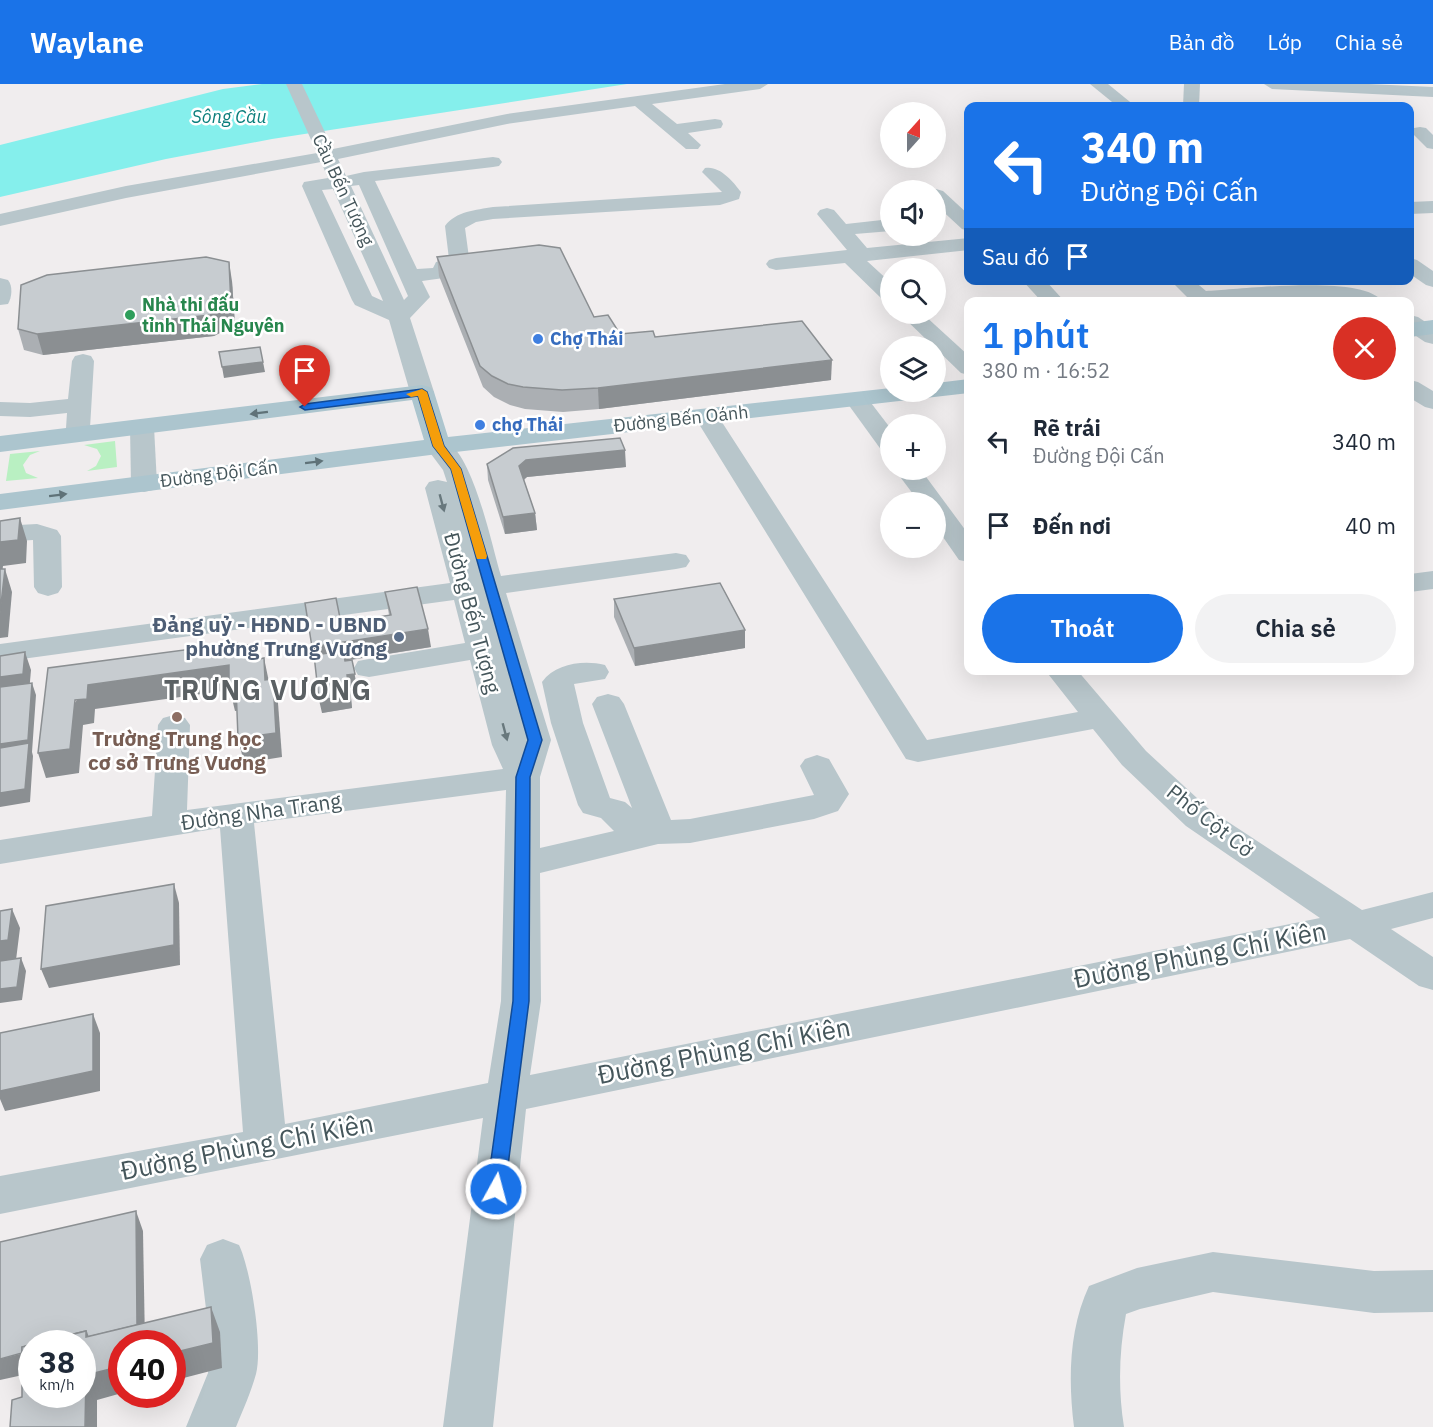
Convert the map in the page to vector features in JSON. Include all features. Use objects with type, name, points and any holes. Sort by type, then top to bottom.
[{"type":"main road","points":[[946,389],[964,387]]},
{"type":"main road","points":[[0,444],[422,392]]},
{"type":"main road","name":"Đường Bến Tượng","points":[[422,392],[438,446]]},
{"type":"main road","name":"Đường Bến Oánh","points":[[438,446],[880,397]]},
{"type":"main road","name":"Đường Đội Cấn","points":[[0,502],[438,446]]},
{"type":"street","name":"Cầu Bến Tượng","points":[[294,84],[395,307]]},
{"type":"street","points":[[0,220],[126,192],[302,161],[507,119],[760,84]]},
{"type":"street","points":[[1098,84],[1122,102]]},
{"type":"street","points":[[1191,102],[1192,84]]},
{"type":"street","points":[[1273,84],[1373,86],[1433,92]]},
{"type":"street","points":[[1273,84],[1294,99]]},
{"type":"street","points":[[637,100],[692,145]]},
{"type":"street","points":[[673,130],[715,124]]},
{"type":"street","points":[[302,161],[311,186],[363,300],[395,307],[419,297],[352,150]]},
{"type":"street","points":[[311,186],[367,182],[493,162]]},
{"type":"street","points":[[409,276],[444,273],[443,266],[460,265],[459,251],[454,236],[455,226],[470,217],[523,211],[720,199],[732,195],[732,192],[711,172]]},
{"type":"street","points":[[367,182],[436,184]]},
{"type":"street","points":[[946,202],[964,216]]},
{"type":"street","points":[[1414,208],[1433,207]]},
{"type":"street","points":[[827,214],[841,230],[856,255],[880,282]]},
{"type":"street","points":[[841,230],[880,226]]},
{"type":"street","points":[[776,264],[964,244]]},
{"type":"street","points":[[946,260],[964,259]]},
{"type":"street","points":[[1414,267],[1433,281]]},
{"type":"street","points":[[1026,285],[1046,297]]},
{"type":"street","points":[[1186,285],[1200,297]]},
{"type":"street","points":[[1222,297],[1330,292],[1360,297]]},
{"type":"street","name":"Đường Bến Tượng","points":[[395,307],[422,392]]},
{"type":"street","points":[[922,324],[964,363]]},
{"type":"street","points":[[78,435],[83,361]]},
{"type":"street","points":[[1414,390],[1433,402]]},
{"type":"street","points":[[857,400],[880,431]]},
{"type":"street","points":[[0,409],[30,410],[79,405]]},
{"type":"street","points":[[706,416],[918,752],[1100,718]]},
{"type":"street","points":[[142,427],[144,484]]},
{"type":"street","name":"Đường Bến Tượng","points":[[438,446],[434,472],[535,740],[523,777],[521,1001],[507,1094],[468,1427]]},
{"type":"street","points":[[946,521],[964,545]]},
{"type":"street","points":[[0,534],[37,532],[47,536],[48,587]]},
{"type":"street","points":[[0,654],[676,561]]},
{"type":"street","points":[[1414,582],[1433,580]]},
{"type":"street","name":"Đường Bến Tượng","points":[[478,589],[482,649],[508,745],[523,777]]},
{"type":"street","points":[[369,668],[482,649]]},
{"type":"street","points":[[594,672],[570,674],[562,677],[558,682],[567,723],[595,805],[613,810],[629,826],[658,832]]},
{"type":"street","name":"Phố Cột Cờ","points":[[1064,675],[1134,758],[1198,818],[1355,924]]},
{"type":"street","points":[[608,704],[658,832]]},
{"type":"street","points":[[169,825],[174,725]]},
{"type":"street","points":[[522,865],[658,832],[690,831],[814,808],[826,803],[832,794],[818,766]]},
{"type":"street","name":"Đường Nha Trang","points":[[0,852],[236,814],[523,777]]},
{"type":"street","points":[[236,814],[266,1145]]},
{"type":"street","points":[[1355,924],[1433,905]]},
{"type":"street","name":"Đường Phùng Chí Kiên","points":[[0,1195],[266,1145],[507,1094],[1355,924],[1433,976]]},
{"type":"street","points":[[212,1427],[232,1373],[233,1362],[234,1342],[223,1259]]},
{"type":"street","points":[[1099,1427],[1095,1407],[1099,1327],[1106,1301],[1137,1289],[1213,1272],[1374,1292],[1433,1292]]},
{"type":"green space","points":[[115,441],[117,467],[87,471],[96,466],[101,456],[97,449],[84,445]]},
{"type":"green space","points":[[40,451],[30,455],[23,465],[26,473],[38,478],[6,481],[10,454]]},
{"type":"water","name":"Sông Cầu","points":[[262,84],[627,84],[272,139],[166,159],[0,197],[0,145],[223,89]]},
{"type":"building","name":"Chợ Thái","points":[[539,245],[560,248],[594,317],[608,315],[620,334],[653,331],[655,337],[802,321],[832,360],[598,388],[562,390],[508,384],[492,376],[480,366],[437,257]]},
{"type":"building","name":"Nhà thi đấu tỉnh Thái Nguyên","points":[[206,257],[229,262],[231,305],[210,315],[37,334],[18,329],[21,285],[47,275]]},
{"type":"building","points":[[260,347],[263,362],[222,367],[219,352]]},
{"type":"building","points":[[620,438],[625,450],[526,460],[519,466],[535,513],[503,517],[487,464],[513,448]]},
{"type":"building","points":[[20,518],[18,540],[0,542],[0,521]]},
{"type":"building","points":[[0,569],[5,569],[0,613]]},
{"type":"building","points":[[720,583],[745,630],[634,648],[614,599]]},
{"type":"building","points":[[417,587],[428,629],[312,647],[305,603],[336,598],[341,623],[391,615],[385,592]]},
{"type":"building","points":[[237,643],[237,646],[254,644],[255,660],[264,658],[265,680],[273,679],[276,733],[238,738],[236,686],[229,686],[229,665],[88,685],[87,699],[75,700],[70,749],[38,753],[48,668]]},
{"type":"building","points":[[343,651],[345,661],[352,660],[355,674],[347,675],[350,696],[319,700],[314,655]]},
{"type":"building","points":[[25,652],[23,674],[0,677],[0,656]]},
{"type":"building","points":[[32,683],[28,740],[0,744],[0,687]]},
{"type":"building","points":[[29,743],[25,789],[0,793],[0,748]]},
{"type":"building","points":[[174,884],[174,945],[41,969],[46,906]]},
{"type":"building","points":[[12,909],[8,940],[0,941],[0,911]]},
{"type":"building","points":[[21,958],[17,987],[0,989],[0,961]]},
{"type":"building","points":[[93,1014],[93,1071],[0,1091],[0,1033]]},
{"type":"building","points":[[136,1211],[137,1325],[108,1330],[108,1332],[96,1335],[96,1330],[18,1330],[18,1354],[0,1359],[0,1242]]},
{"type":"building","points":[[211,1307],[213,1343],[186,1350],[186,1330],[115,1330]]},
{"type":"building","points":[[108,1332],[108,1370],[96,1372],[96,1335]]},
{"type":"building","points":[[18,1398],[18,1408],[85,1408],[85,1427],[10,1427],[12,1400]]},
{"type":"slow traffic","points":[[411,394],[422,392],[438,446],[456,469],[482,556]]},
{"type":"place","name":"Nhà thi đấu tỉnh Thái Nguyên","points":[[130,315]]},
{"type":"place","name":"Chợ Thái","points":[[538,339]]},
{"type":"place","name":"chợ Thái","points":[[480,425]]},
{"type":"place","name":"Đảng uỷ - HĐND - UBND phường Trưng Vương","points":[[399,637]]},
{"type":"place","name":"Trường Trung học cơ sở Trưng Vương","points":[[177,717]]},
{"type":"district","name":"TRƯNG VƯƠNG","points":[[268,691]]},
{"type":"route","points":[[305,407],[422,392],[438,446],[456,469],[535,740],[523,777],[521,1001],[496,1189]]}]
